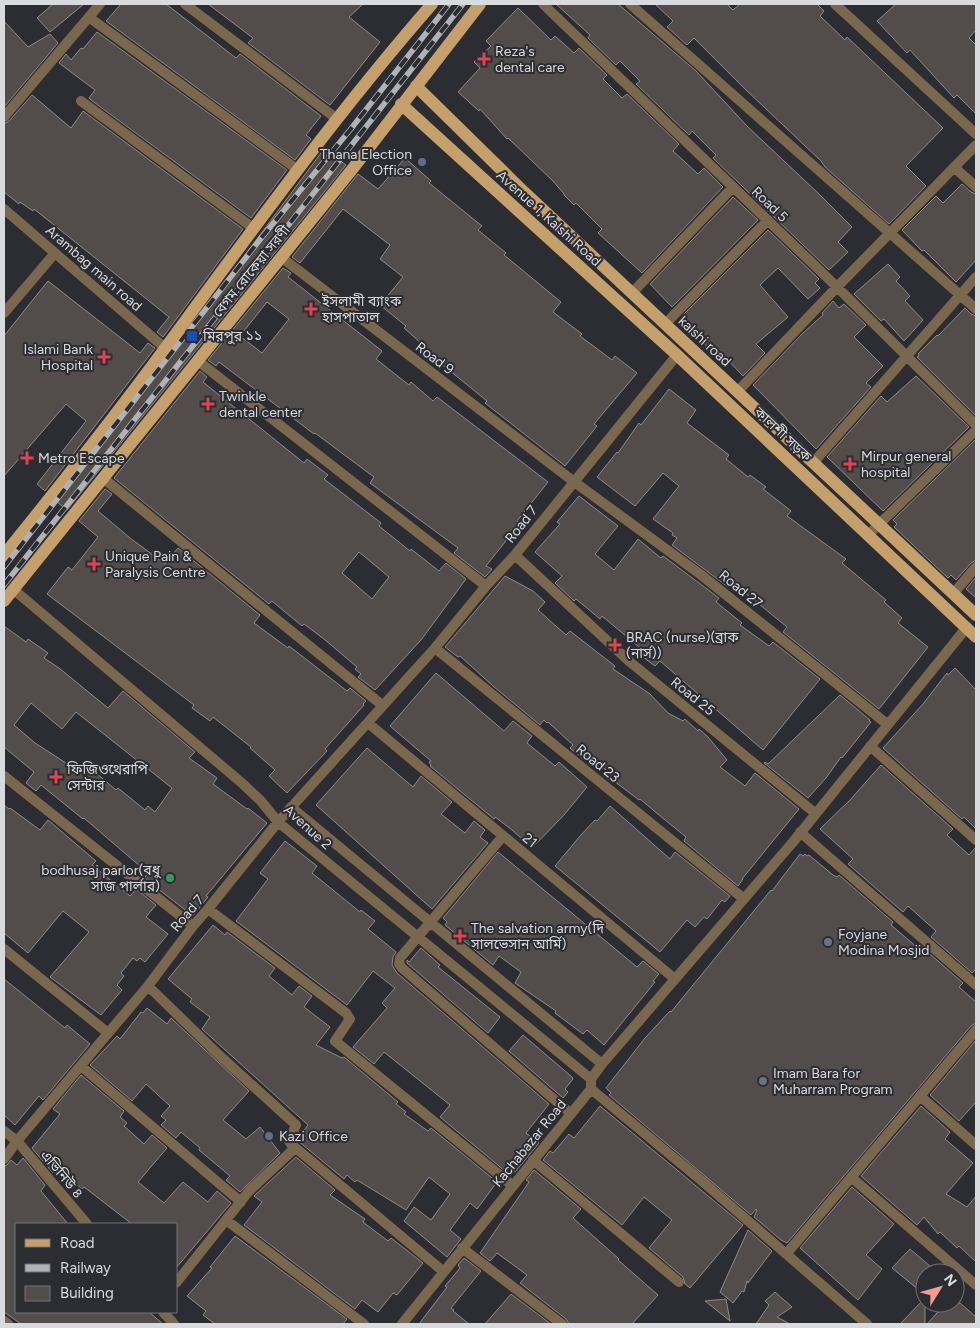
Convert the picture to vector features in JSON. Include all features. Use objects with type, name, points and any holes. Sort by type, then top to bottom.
[{"type":"main road","name":"বেগম রোকেয়া সরণী","points":[[4,555],[67,477],[166,348],[253,228],[337,119],[377,68],[432,4]]},
{"type":"main road","name":"বেগম রোকেয়া সরণী","points":[[4,601],[354,167],[480,4]]},
{"type":"main road","name":"kalshi road","points":[[416,86],[524,192],[976,615]]},
{"type":"main road","name":"Avenue 1, Kalshi Road","points":[[401,104],[677,355]]},
{"type":"main road","name":"কালশী সড়ক","points":[[677,355],[967,627]]},
{"type":"main road","points":[[967,627],[976,637]]},
{"type":"street","points":[[4,118],[100,4]]},
{"type":"street","points":[[185,4],[337,119]]},
{"type":"street","name":"Road 5","points":[[543,4],[837,287],[976,425]]},
{"type":"street","points":[[630,4],[976,309]]},
{"type":"street","points":[[835,4],[976,134]]},
{"type":"street","points":[[90,18],[298,170]]},
{"type":"street","points":[[81,101],[253,228]]},
{"type":"street","points":[[737,392],[976,145]]},
{"type":"street","points":[[954,167],[976,187]]},
{"type":"street","points":[[632,293],[733,187]]},
{"type":"street","name":"Arambag main road","points":[[4,209],[166,348]]},
{"type":"street","points":[[665,324],[768,220]]},
{"type":"street","points":[[4,313],[55,253]]},
{"type":"street","name":"Road 9","points":[[281,257],[573,481]]},
{"type":"street","points":[[813,463],[976,277]]},
{"type":"street","name":"Road 7","points":[[17,1141],[148,986],[193,926],[278,822],[435,648],[677,355]]},
{"type":"street","points":[[198,361],[486,586]]},
{"type":"street","points":[[869,534],[976,430]]},
{"type":"street","points":[[103,478],[382,705]]},
{"type":"street","name":"Road 27","points":[[573,481],[700,574],[887,724]]},
{"type":"street","name":"Road 25","points":[[514,554],[630,662],[815,813]]},
{"type":"street","points":[[953,594],[976,567]]},
{"type":"street","name":"Avenue 2","points":[[13,589],[243,784],[261,800],[278,822],[418,937],[591,1084],[867,1324]]},
{"type":"street","name":"Kachabazar Road","points":[[403,1324],[570,1113],[591,1084],[602,1064],[800,832],[967,627]]},
{"type":"street","name":"Road 23","points":[[435,648],[744,899]]},
{"type":"street","name":"21","points":[[368,723],[675,979]]},
{"type":"street","points":[[870,746],[976,840]]},
{"type":"street","points":[[4,776],[193,926]]},
{"type":"street","name":"Avenue 2","points":[[291,807],[602,1064]]},
{"type":"street","points":[[800,832],[974,979]]},
{"type":"street","points":[[503,836],[400,958],[399,964],[570,1113]]},
{"type":"street","points":[[208,909],[346,1013],[350,1019],[335,1041],[513,1186]]},
{"type":"street","points":[[4,949],[108,1033]]},
{"type":"street","points":[[148,986],[220,1056],[296,1125],[289,1141],[295,1148],[444,1272]]},
{"type":"street","points":[[787,1253],[976,1030]]},
{"type":"street","points":[[81,1066],[241,1202]]},
{"type":"street","points":[[920,1096],[976,1145]]},
{"type":"street","name":"এভিনিউ ৪","points":[[4,1131],[17,1141],[86,1223]]},
{"type":"street","points":[[4,1159],[17,1141]]},
{"type":"street","points":[[178,1280],[249,1191],[295,1148]]},
{"type":"street","points":[[533,1160],[679,1282]]},
{"type":"street","points":[[851,1177],[976,1285]]},
{"type":"street","points":[[226,1220],[364,1324]]},
{"type":"street","points":[[462,1248],[562,1324]]},
{"type":"street","points":[[164,1313],[174,1324]]},
{"type":"street","points":[[4,1321],[8,1324]]},
{"type":"building","points":[[53,4],[84,4],[50,32],[37,18]]},
{"type":"building","points":[[121,4],[166,4],[236,58],[240,54],[321,116],[306,135],[311,139],[295,160],[106,21]]},
{"type":"building","points":[[208,4],[363,4],[349,17],[380,42],[330,105],[248,43],[253,38]]},
{"type":"building","points":[[556,4],[618,4],[696,71],[748,127],[852,227],[838,242],[848,252],[829,270],[713,158],[716,155],[692,131],[689,135],[636,84],[640,81],[620,61],[616,65],[588,38],[590,35]]},
{"type":"building","points":[[655,4],[727,4],[733,10],[740,4],[817,4],[824,11],[820,16],[845,40],[847,37],[943,128],[906,166],[926,186],[889,224],[825,167],[694,38],[687,45],[667,27],[673,21]]},
{"type":"building","points":[[896,4],[976,4],[976,30],[969,38],[976,45],[976,114],[957,95],[954,98],[910,50],[907,53],[877,21]]},
{"type":"building","points":[[518,8],[551,40],[555,36],[574,53],[579,48],[607,75],[603,79],[622,98],[627,94],[679,144],[673,151],[698,174],[704,168],[723,187],[642,273],[598,233],[602,229],[576,203],[574,205],[553,181],[507,139],[480,109],[479,111],[458,92],[480,68],[474,62],[491,46],[486,41]]},
{"type":"building","points":[[4,21],[28,47],[50,34],[58,43],[4,107]]},
{"type":"building","points":[[97,32],[287,170],[251,218],[91,100],[89,98],[95,90],[59,63],[66,54],[71,60]]},
{"type":"building","points":[[32,95],[71,128],[83,111],[243,229],[163,337],[157,332],[169,317],[34,209],[33,211],[20,202],[19,204],[4,192],[4,124],[9,121]]},
{"type":"building","points":[[324,149],[346,165],[67,510],[57,502],[133,405]]},
{"type":"building","points":[[405,158],[431,181],[429,183],[482,226],[478,230],[506,253],[504,255],[561,302],[553,312],[582,334],[580,336],[612,360],[615,356],[637,373],[594,424],[597,426],[565,466],[485,403],[487,401],[428,353],[430,351],[404,328],[406,326],[380,305],[403,277],[380,259],[390,245],[343,209],[300,263],[292,257],[358,174],[378,189]]},
{"type":"building","points":[[962,184],[976,194],[976,260],[956,282],[902,230],[936,196],[943,203]]},
{"type":"building","points":[[733,197],[758,220],[672,307],[650,284]]},
{"type":"building","points":[[768,230],[819,279],[815,283],[820,288],[808,299],[778,268],[760,285],[788,317],[756,344],[765,353],[743,376],[724,356],[721,359],[681,325],[686,320],[682,316]]},
{"type":"building","points":[[888,264],[900,277],[896,281],[910,296],[905,301],[923,320],[904,341],[884,319],[881,321],[854,294]]},
{"type":"building","points":[[283,268],[291,273],[288,277],[382,351],[376,359],[409,385],[411,382],[433,401],[437,397],[548,482],[517,521],[520,523],[486,566],[492,569],[485,577],[454,553],[458,548],[370,483],[374,477],[219,362],[216,366],[208,360]],"holes":[[[267,302],[289,319],[262,353],[240,336]]]},
{"type":"building","points":[[48,281],[140,353],[148,343],[155,348],[45,491],[37,484],[86,421],[66,404],[4,476],[4,336]]},
{"type":"building","points":[[833,301],[839,308],[844,304],[866,325],[854,337],[883,366],[866,383],[871,387],[816,449],[753,385],[823,315],[822,313]]},
{"type":"building","points":[[965,308],[976,316],[976,416],[917,357]]},
{"type":"building","points":[[200,371],[207,377],[203,382],[304,463],[307,459],[328,475],[324,479],[381,523],[379,526],[410,551],[411,549],[439,571],[446,563],[466,579],[421,640],[375,690],[358,677],[361,674],[355,669],[357,667],[324,639],[304,624],[302,626],[272,601],[269,604],[114,478]],"holes":[[[359,552],[389,577],[372,599],[342,573]]]},
{"type":"building","points":[[916,376],[969,427],[883,511],[827,457],[881,396],[887,402]]},
{"type":"building","points":[[669,389],[696,410],[687,423],[729,455],[726,459],[748,477],[750,475],[766,487],[763,489],[791,511],[787,516],[846,559],[842,563],[886,600],[884,602],[902,618],[898,623],[928,647],[879,709],[783,632],[787,627],[759,604],[732,583],[728,587],[672,545],[677,538],[653,519],[679,486],[663,473],[635,506],[597,477],[618,453],[639,423],[641,425]]},
{"type":"building","points":[[976,439],[976,560],[956,580],[951,575],[948,578],[894,527],[897,524],[893,520]]},
{"type":"building","points":[[105,489],[112,494],[98,511],[130,538],[165,564],[178,548],[260,615],[254,623],[288,648],[289,646],[347,691],[350,688],[366,701],[325,749],[327,751],[287,793],[269,776],[275,770],[251,747],[213,717],[210,721],[192,708],[194,705],[47,594],[68,567],[72,570],[98,537],[79,521]]},
{"type":"building","points":[[579,496],[618,526],[595,554],[614,570],[638,539],[661,558],[663,556],[719,598],[716,602],[742,623],[740,625],[769,646],[773,642],[820,679],[763,750],[660,661],[655,666],[635,651],[639,647],[602,616],[600,619],[576,599],[574,601],[555,583],[562,576],[535,552],[560,524],[557,522]]},
{"type":"building","points":[[505,576],[533,591],[545,602],[538,610],[566,635],[570,631],[615,666],[613,669],[650,694],[668,713],[683,721],[685,719],[698,731],[699,729],[727,760],[720,767],[745,786],[755,773],[799,809],[738,886],[684,841],[686,837],[640,799],[606,775],[609,773],[588,754],[584,760],[570,748],[573,745],[548,722],[544,720],[540,725],[460,656],[458,657],[445,647]]},
{"type":"building","points":[[976,577],[976,598],[966,589]]},
{"type":"building","points":[[4,626],[26,642],[28,639],[48,653],[44,658],[108,708],[123,691],[195,752],[189,758],[217,778],[213,784],[267,823],[206,896],[208,897],[193,916],[144,878],[148,873],[84,818],[41,785],[36,791],[26,783],[34,772],[4,747]],"holes":[[[31,703],[62,729],[76,712],[172,788],[155,812],[148,806],[145,810],[118,788],[116,790],[89,767],[83,774],[35,743],[14,725]]]},
{"type":"building","points":[[955,668],[976,690],[976,829],[964,817],[962,819],[883,748],[923,704],[947,673],[948,675]]},
{"type":"building","points":[[436,673],[504,731],[513,721],[532,736],[527,743],[555,766],[559,762],[587,787],[564,815],[532,848],[430,766],[429,762],[431,761],[390,726]]},
{"type":"building","points":[[840,695],[871,722],[808,798],[764,763],[768,764]]},
{"type":"building","points":[[367,748],[413,787],[421,776],[452,802],[441,814],[465,833],[474,821],[485,830],[480,837],[488,843],[432,909],[316,805]]},
{"type":"building","points":[[881,765],[953,829],[947,835],[969,855],[976,847],[976,969],[972,973],[931,937],[936,931],[908,906],[903,912],[848,864],[853,859],[820,829],[850,800]]},
{"type":"building","points":[[4,805],[40,830],[48,820],[96,861],[92,865],[130,896],[136,889],[156,905],[146,917],[168,934],[145,962],[140,958],[137,961],[133,958],[121,973],[124,976],[117,985],[122,990],[101,1015],[50,977],[89,932],[63,911],[28,953],[4,933]]},
{"type":"building","points":[[610,806],[670,859],[675,852],[730,896],[725,902],[722,900],[707,919],[704,917],[695,927],[687,920],[660,952],[555,866],[580,836]]},
{"type":"building","points":[[285,841],[317,866],[312,873],[360,912],[361,910],[375,921],[368,929],[396,952],[392,965],[397,973],[549,1104],[526,1133],[539,1143],[515,1172],[508,1167],[505,1171],[440,1117],[450,1105],[384,1052],[374,1064],[353,1047],[387,1008],[382,1003],[395,988],[373,971],[347,1005],[236,921],[268,879],[260,873]]},
{"type":"building","points":[[498,852],[637,967],[643,961],[659,974],[653,981],[655,982],[604,1045],[587,1030],[583,1034],[555,1013],[556,1011],[515,983],[521,972],[499,956],[493,965],[445,925],[447,922],[443,918]]},
{"type":"building","points":[[800,854],[803,856],[805,854],[809,855],[833,875],[837,877],[839,875],[893,922],[891,925],[919,949],[922,947],[963,983],[959,987],[976,1002],[976,1023],[971,1026],[787,1243],[754,1217],[756,1209],[751,1215],[609,1095],[611,1093],[606,1088],[645,1038],[671,1012],[772,891]]},
{"type":"building","points":[[213,925],[225,935],[227,932],[275,968],[269,976],[292,995],[299,986],[312,996],[304,1007],[330,1027],[316,1045],[342,1058],[344,1057],[398,1102],[396,1104],[406,1112],[404,1114],[428,1131],[431,1128],[497,1182],[477,1209],[470,1203],[450,1230],[461,1239],[447,1257],[404,1221],[414,1207],[431,1220],[450,1194],[429,1177],[406,1210],[357,1180],[355,1182],[347,1175],[344,1179],[297,1140],[308,1125],[202,1029],[210,1017],[190,1002],[192,999],[168,979]]},
{"type":"building","points":[[421,948],[440,965],[438,967],[500,1017],[488,1033],[407,963],[407,960],[409,962]]},
{"type":"building","points":[[4,979],[65,1028],[67,1025],[90,1044],[43,1100],[39,1096],[15,1125],[4,1115]]},
{"type":"building","points":[[147,1008],[167,1024],[171,1018],[249,1091],[223,1120],[246,1139],[260,1127],[280,1153],[240,1192],[226,1180],[230,1176],[199,1150],[200,1148],[181,1132],[176,1138],[161,1125],[166,1120],[161,1116],[170,1106],[146,1084],[132,1101],[90,1065],[117,1036],[120,1039],[141,1012],[143,1013]]},
{"type":"building","points":[[523,1035],[572,1077],[573,1079],[565,1089],[568,1092],[563,1098],[509,1051]]},
{"type":"building","points":[[976,1040],[976,1102],[959,1121],[930,1095]]},
{"type":"building","points":[[81,1075],[124,1111],[120,1117],[127,1123],[124,1126],[144,1144],[152,1135],[167,1148],[138,1182],[164,1203],[183,1182],[208,1202],[217,1191],[231,1203],[178,1266],[178,1223],[131,1223],[56,1168],[53,1173],[32,1148],[60,1114],[53,1109]]},
{"type":"building","points":[[600,1106],[743,1225],[690,1288],[685,1284],[683,1277],[649,1248],[672,1220],[644,1197],[622,1225],[543,1160],[550,1151],[553,1153],[569,1134],[574,1138]]},
{"type":"building","points":[[921,1106],[950,1132],[945,1139],[973,1163],[946,1194],[967,1207],[976,1196],[976,1262],[940,1232],[938,1234],[924,1217],[917,1225],[861,1176]]},
{"type":"building","points":[[296,1157],[335,1190],[330,1195],[365,1219],[363,1222],[388,1241],[391,1238],[423,1263],[397,1295],[393,1293],[378,1312],[362,1300],[355,1309],[244,1225],[262,1202],[254,1196]]},
{"type":"building","points":[[23,1158],[45,1185],[41,1191],[67,1223],[15,1223],[15,1313],[150,1313],[163,1324],[21,1324],[4,1312],[4,1166],[11,1160],[17,1165]]},
{"type":"building","points":[[534,1170],[581,1209],[573,1218],[658,1295],[632,1324],[569,1324],[566,1319],[520,1283],[527,1275],[497,1253],[490,1261],[480,1253],[529,1182],[526,1180]]},
{"type":"building","points":[[852,1187],[894,1224],[866,1255],[882,1269],[858,1300],[800,1248]]},
{"type":"building","points":[[748,1230],[772,1251],[748,1283],[747,1281],[744,1292],[742,1291],[733,1303],[720,1292]]},
{"type":"building","points":[[235,1236],[347,1319],[343,1324],[215,1324],[203,1315],[206,1311],[187,1296],[212,1268],[210,1267]]},
{"type":"building","points":[[910,1249],[926,1263],[915,1263],[915,1287],[892,1268]]},
{"type":"building","points":[[464,1258],[481,1271],[451,1308],[469,1324],[419,1324],[460,1268],[458,1265]]},
{"type":"building","points":[[775,1292],[792,1307],[777,1317],[790,1324],[756,1324],[769,1305],[765,1301]]},
{"type":"building","points":[[511,1294],[551,1324],[485,1324]]},
{"type":"building","points":[[726,1299],[730,1321],[705,1301]]},
{"type":"building","points":[[965,1307],[976,1317],[976,1324],[927,1324],[937,1313],[965,1313]]},
{"type":"building","points":[[915,1308],[915,1313],[925,1313],[925,1324],[900,1324]]},
{"type":"railway","points":[[4,567],[262,237],[350,130],[449,4]]},
{"type":"railway","points":[[4,585],[463,4]]},
{"type":"place","name":"Reza's dental care","points":[[484,59]]},
{"type":"place","name":"Thana Election Office","points":[[422,162]]},
{"type":"place","name":"ইসলামী ব্যাংক হাসপাতাল","points":[[311,309]]},
{"type":"place","name":"মিরপুর ১১","points":[[192,336]]},
{"type":"place","name":"Islami Bank Hospital","points":[[104,357]]},
{"type":"place","name":"Twinkle dental center","points":[[208,404]]},
{"type":"place","name":"Metro Escape","points":[[27,458]]},
{"type":"place","name":"Mirpur general hospital","points":[[850,464]]},
{"type":"place","name":"Unique Pain & Paralysis Centre","points":[[94,564]]},
{"type":"place","name":"BRAC (nurse)(ব্রাক (নার্স))","points":[[615,645]]},
{"type":"place","name":"ফিজিওথেরাপি সেন্টার","points":[[56,777]]},
{"type":"place","name":"bodhusaj parlor(বধু সাজ পার্লার)","points":[[170,878]]},
{"type":"place","name":"The salvation army(দি সালভেসান আর্মি)","points":[[460,936]]},
{"type":"place","name":"Foyjane Modina Mosjid","points":[[828,942]]},
{"type":"place","name":"Imam Bara for Muharram Program","points":[[763,1081]]},
{"type":"place","name":"Kazi Office","points":[[269,1136]]}]
